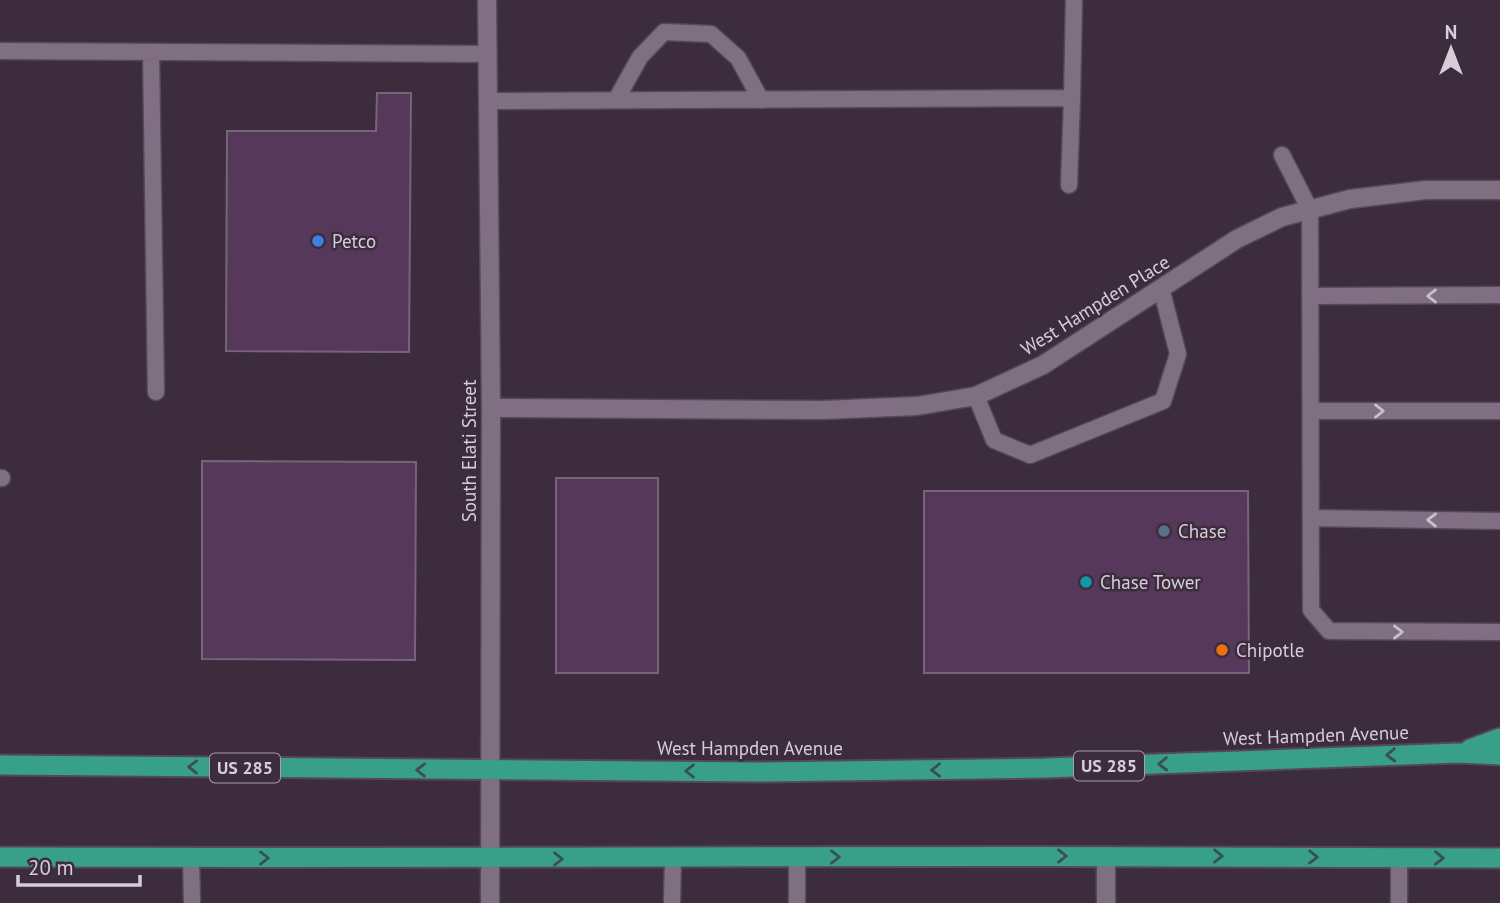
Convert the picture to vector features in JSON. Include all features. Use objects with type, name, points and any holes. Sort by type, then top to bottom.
[{"type":"highway","points":[[1459,753],[1500,738]]},
{"type":"highway","name":"West Hampden Avenue","points":[[0,765],[758,772],[1045,768],[1459,753],[1500,755]]},
{"type":"highway","points":[[0,857],[1500,858]]},
{"type":"street","name":"South Elati Street","points":[[487,0],[491,408],[490,903]]},
{"type":"street","name":"West Hampden Place","points":[[491,408],[823,410],[917,406],[976,396],[1043,365],[1237,239],[1282,217],[1350,199],[1426,190],[1500,190]]},
{"type":"street","points":[[1106,856],[1106,903]]},
{"type":"lane","points":[[1069,185],[1074,0]]},
{"type":"lane","points":[[616,100],[640,58],[664,32],[711,34],[738,58],[761,100]]},
{"type":"lane","points":[[0,51],[488,54]]},
{"type":"lane","points":[[150,52],[156,391]]},
{"type":"lane","points":[[488,101],[1072,98]]},
{"type":"lane","points":[[1282,155],[1310,210],[1311,610],[1329,631],[1500,632]]},
{"type":"lane","points":[[976,396],[995,440],[1030,455],[1163,401],[1178,354],[1161,288]]},
{"type":"lane","points":[[1310,296],[1500,295]]},
{"type":"lane","points":[[1311,411],[1500,411]]},
{"type":"lane","points":[[1311,519],[1500,521]]},
{"type":"lane","points":[[797,857],[797,903]]},
{"type":"lane","points":[[1399,857],[1399,903]]},
{"type":"lane","points":[[191,858],[192,903]]},
{"type":"lane","points":[[672,903],[673,858]]},
{"type":"building","name":"Petco","points":[[377,93],[411,93],[409,352],[226,351],[227,131],[376,131]]},
{"type":"building","points":[[202,461],[416,462],[415,660],[202,659]]},
{"type":"building","points":[[556,478],[658,478],[658,673],[556,673]]},
{"type":"building","name":"Chase Tower","points":[[924,491],[1248,491],[1249,673],[924,673]]},
{"type":"place","name":"Petco","points":[[318,241]]},
{"type":"place","name":"Chase","points":[[1164,531]]},
{"type":"place","name":"Chase Tower","points":[[1086,582]]},
{"type":"place","name":"Chipotle","points":[[1222,650]]}]
